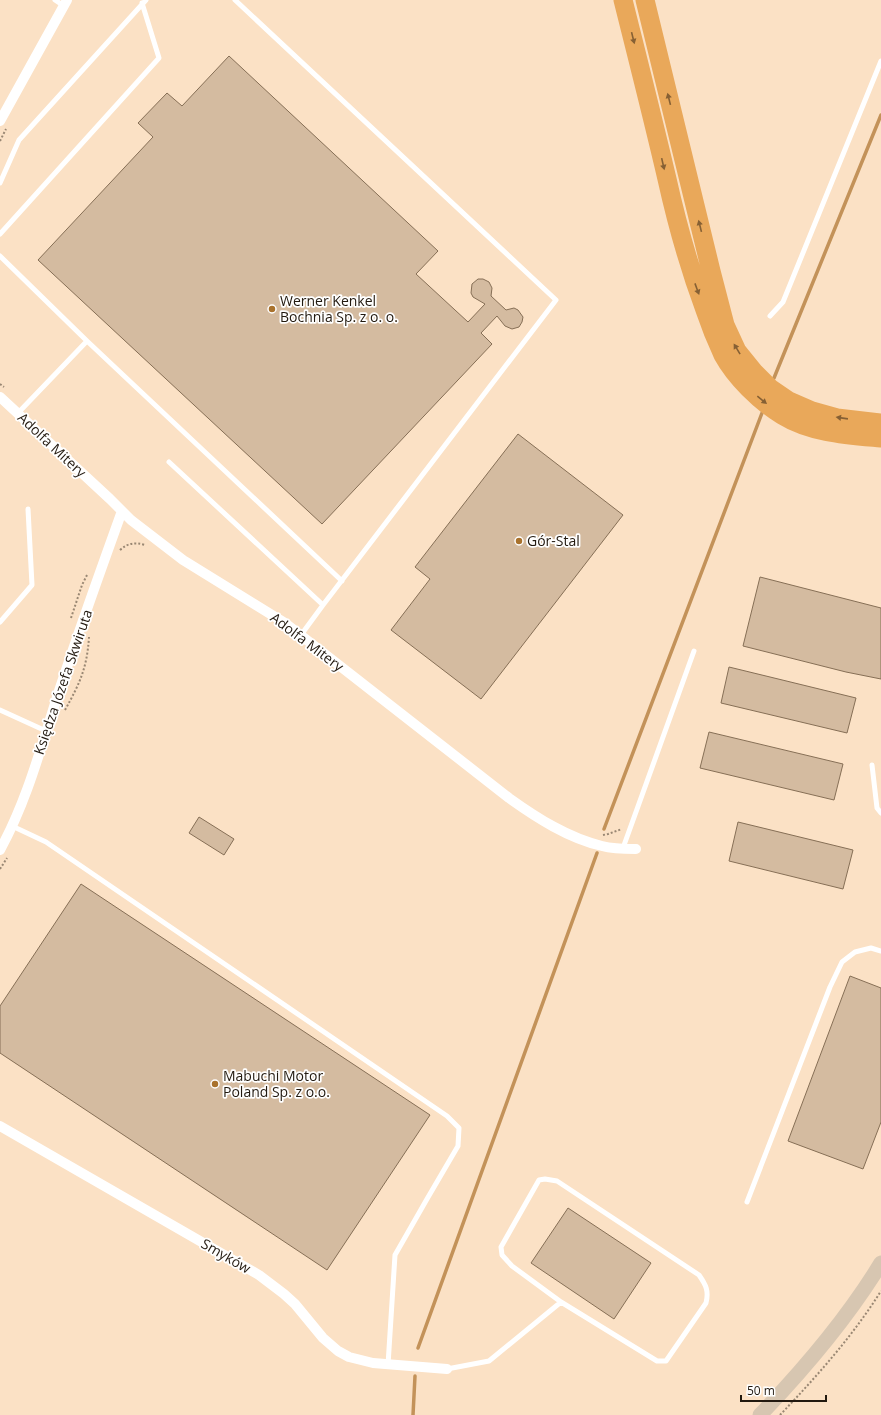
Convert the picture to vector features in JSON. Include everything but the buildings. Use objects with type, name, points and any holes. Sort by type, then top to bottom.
[{"type":"highway","points":[[623,0],[681,239],[696,286],[723,355],[737,375],[750,389],[782,415],[806,426],[829,432],[881,438]]},
{"type":"highway","points":[[645,0],[725,325],[737,351],[754,372],[770,388],[789,401],[812,411],[837,418],[881,423]]},
{"type":"main road","points":[[760,1415],[805,1367],[838,1327],[857,1302],[881,1263]]},
{"type":"street","points":[[0,121],[66,3]]},
{"type":"street","name":"Adolfa Mitery","points":[[0,396],[122,511],[158,542],[182,560],[266,611],[301,636],[532,815],[574,836],[602,846],[636,850]]},
{"type":"street","name":"Księdza Józefa Skwiruta","points":[[5,851],[12,826],[24,798],[122,511]]},
{"type":"street","name":"Smyków","points":[[0,1126],[259,1275],[295,1304],[323,1338],[338,1351],[349,1357],[388,1365],[447,1369]]},
{"type":"lane","points":[[55,0],[66,3]]},
{"type":"lane","points":[[235,0],[556,300],[323,604],[301,636]]},
{"type":"lane","points":[[0,183],[19,140],[144,1]]},
{"type":"lane","points":[[0,234],[159,58],[144,1]]},
{"type":"lane","points":[[770,316],[783,302],[881,61]]},
{"type":"lane","points":[[0,256],[87,341],[342,581]]},
{"type":"lane","points":[[18,413],[87,341]]},
{"type":"lane","points":[[169,462],[323,604]]},
{"type":"lane","points":[[0,622],[32,585],[28,509]]},
{"type":"lane","points":[[623,848],[694,651]]},
{"type":"lane","points":[[0,710],[46,731]]},
{"type":"lane","points":[[872,765],[877,808],[881,813]]},
{"type":"lane","points":[[12,826],[46,842],[447,1116],[459,1128],[458,1146],[395,1255],[388,1365]]},
{"type":"lane","points":[[747,1202],[830,987],[842,962],[855,952],[871,948],[881,951]]},
{"type":"lane","points":[[545,1179],[557,1181],[699,1275],[706,1285],[708,1294],[706,1302],[666,1360],[657,1362],[561,1302],[512,1266],[502,1255],[501,1247],[539,1180],[545,1179]]},
{"type":"lane","points":[[447,1369],[489,1361],[561,1302]]},
{"type":"path","points":[[119,551],[127,545],[134,543],[140,543],[152,548]]},
{"type":"path","points":[[62,715],[81,680],[88,655],[90,634]]},
{"type":"path","points":[[0,869],[5,851]]},
{"type":"waterway","points":[[774,378],[881,115]]},
{"type":"waterway","points":[[604,829],[762,413]]},
{"type":"waterway","points":[[418,1348],[597,853]]},
{"type":"waterway","points":[[413,1415],[415,1376]]},
{"type":"place","name":"Werner Kenkel Bochnia Sp. z o. o.","points":[[272,309]]},
{"type":"place","name":"Gór-Stal","points":[[519,541]]},
{"type":"place","name":"Mabuchi Motor Poland Sp. z o.o.","points":[[215,1084]]}]
